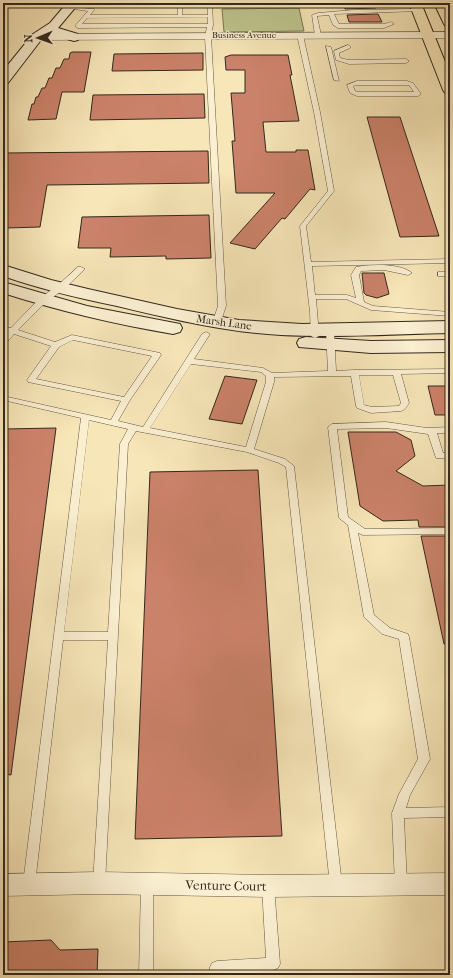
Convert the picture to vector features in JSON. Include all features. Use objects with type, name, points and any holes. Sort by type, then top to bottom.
[{"type":"main road","points":[[440,3],[450,24]]},
{"type":"main road","points":[[3,80],[37,37],[50,28],[71,6]]},
{"type":"main road","points":[[416,7],[426,34],[449,84]]},
{"type":"main road","points":[[37,37],[40,25],[51,11]]},
{"type":"main road","points":[[50,28],[60,34],[74,37]]},
{"type":"main road","name":"Marsh Lane","points":[[3,270],[60,288],[170,313],[212,328],[227,337],[322,337],[450,328]]},
{"type":"main road","name":"Marsh Lane","points":[[3,287],[43,300],[126,320],[212,328]]},
{"type":"main road","name":"Marsh Lane","points":[[322,337],[371,347],[450,346]]},
{"type":"street","name":"Business Avenue","points":[[37,37],[450,35]]},
{"type":"street","name":"Venture Court","points":[[3,885],[99,883],[268,886],[450,884]]},
{"type":"lane","points":[[180,16],[180,7],[190,3]]},
{"type":"lane","points":[[145,430],[212,328],[222,306],[208,36],[210,25],[210,3]]},
{"type":"lane","points":[[71,6],[92,10],[78,26],[210,25]]},
{"type":"lane","points":[[318,35],[314,15],[416,7]]},
{"type":"lane","points":[[331,14],[335,24],[338,26],[384,26],[391,24]]},
{"type":"lane","points":[[85,17],[210,16]]},
{"type":"lane","points":[[300,35],[331,191],[303,226],[312,297],[332,373]]},
{"type":"lane","points":[[328,47],[337,80]]},
{"type":"lane","points":[[348,47],[336,52],[338,59],[349,62],[406,61]]},
{"type":"lane","points":[[407,82],[411,84],[418,94],[357,94],[352,92],[350,86],[357,83],[407,82]]},
{"type":"lane","points":[[307,264],[450,261]]},
{"type":"lane","points":[[3,341],[43,300],[60,288],[81,269]]},
{"type":"lane","points":[[361,304],[355,276],[359,269],[397,269],[408,273]]},
{"type":"lane","points":[[441,274],[450,274]]},
{"type":"lane","points":[[312,297],[347,297],[371,308],[450,314]]},
{"type":"lane","points":[[3,329],[56,345]]},
{"type":"lane","points":[[113,423],[126,400],[157,355],[72,337],[56,345],[31,380],[126,400]]},
{"type":"lane","points":[[189,361],[263,370],[270,374],[450,371]]},
{"type":"lane","points":[[354,372],[360,406],[371,410],[401,408],[404,404],[396,372]]},
{"type":"lane","points":[[249,450],[270,382],[270,374]]},
{"type":"lane","points":[[3,398],[133,428],[249,450],[282,461],[290,466],[336,885]]},
{"type":"lane","points":[[29,884],[85,417]]},
{"type":"lane","points":[[450,430],[432,431],[386,425],[332,427],[344,518],[363,532],[450,531]]},
{"type":"lane","points":[[99,883],[124,444],[133,428]]},
{"type":"lane","points":[[432,431],[439,456],[450,456]]},
{"type":"lane","points":[[352,524],[369,618],[386,631],[404,637],[424,759],[405,794],[398,813],[401,885]]},
{"type":"lane","points":[[59,636],[113,636]]},
{"type":"lane","points":[[398,813],[450,812]]},
{"type":"lane","points":[[146,975],[147,884]]},
{"type":"lane","points":[[218,975],[217,967],[273,964],[268,886]]},
{"type":"green space","points":[[299,8],[304,31],[224,32],[222,9]]},
{"type":"building","points":[[343,3],[374,3],[376,8],[345,9]]},
{"type":"building","points":[[378,14],[382,22],[349,22],[347,15]]},
{"type":"building","points":[[91,52],[84,92],[62,92],[56,119],[28,120],[32,104],[34,104],[36,97],[38,97],[42,88],[45,88],[49,78],[52,78],[56,68],[60,68],[64,59],[69,59],[70,53]]},
{"type":"building","points":[[203,53],[203,70],[112,71],[114,54]]},
{"type":"building","points":[[231,55],[288,55],[292,75],[290,75],[299,121],[263,122],[266,152],[296,152],[296,150],[308,150],[315,190],[310,189],[285,219],[282,218],[255,249],[230,243],[275,193],[236,193],[232,141],[235,141],[231,93],[245,93],[245,70],[226,70],[225,57]]},
{"type":"building","points":[[204,94],[205,118],[90,120],[93,95]]},
{"type":"building","points":[[367,117],[400,117],[439,236],[400,237]]},
{"type":"building","points":[[208,151],[209,183],[47,185],[40,227],[6,228],[7,224],[3,224],[3,153]]},
{"type":"building","points":[[209,215],[211,258],[166,259],[166,256],[110,257],[111,248],[78,248],[82,217]]},
{"type":"building","points":[[362,273],[384,273],[389,294],[377,298],[366,295],[364,293]]},
{"type":"building","points":[[225,376],[257,380],[242,424],[209,419]]},
{"type":"building","points":[[428,386],[450,386],[450,415],[435,415]]},
{"type":"building","points":[[56,428],[11,775],[3,774],[3,429]]},
{"type":"building","points":[[348,432],[396,432],[411,440],[415,456],[396,471],[423,486],[450,485],[450,527],[419,527],[418,520],[383,521],[360,506]]},
{"type":"building","points":[[258,470],[282,836],[135,839],[150,472]]},
{"type":"building","points":[[421,536],[450,536],[450,644],[444,644]]},
{"type":"building","points":[[51,940],[60,950],[98,949],[97,975],[3,975],[3,942]]}]
